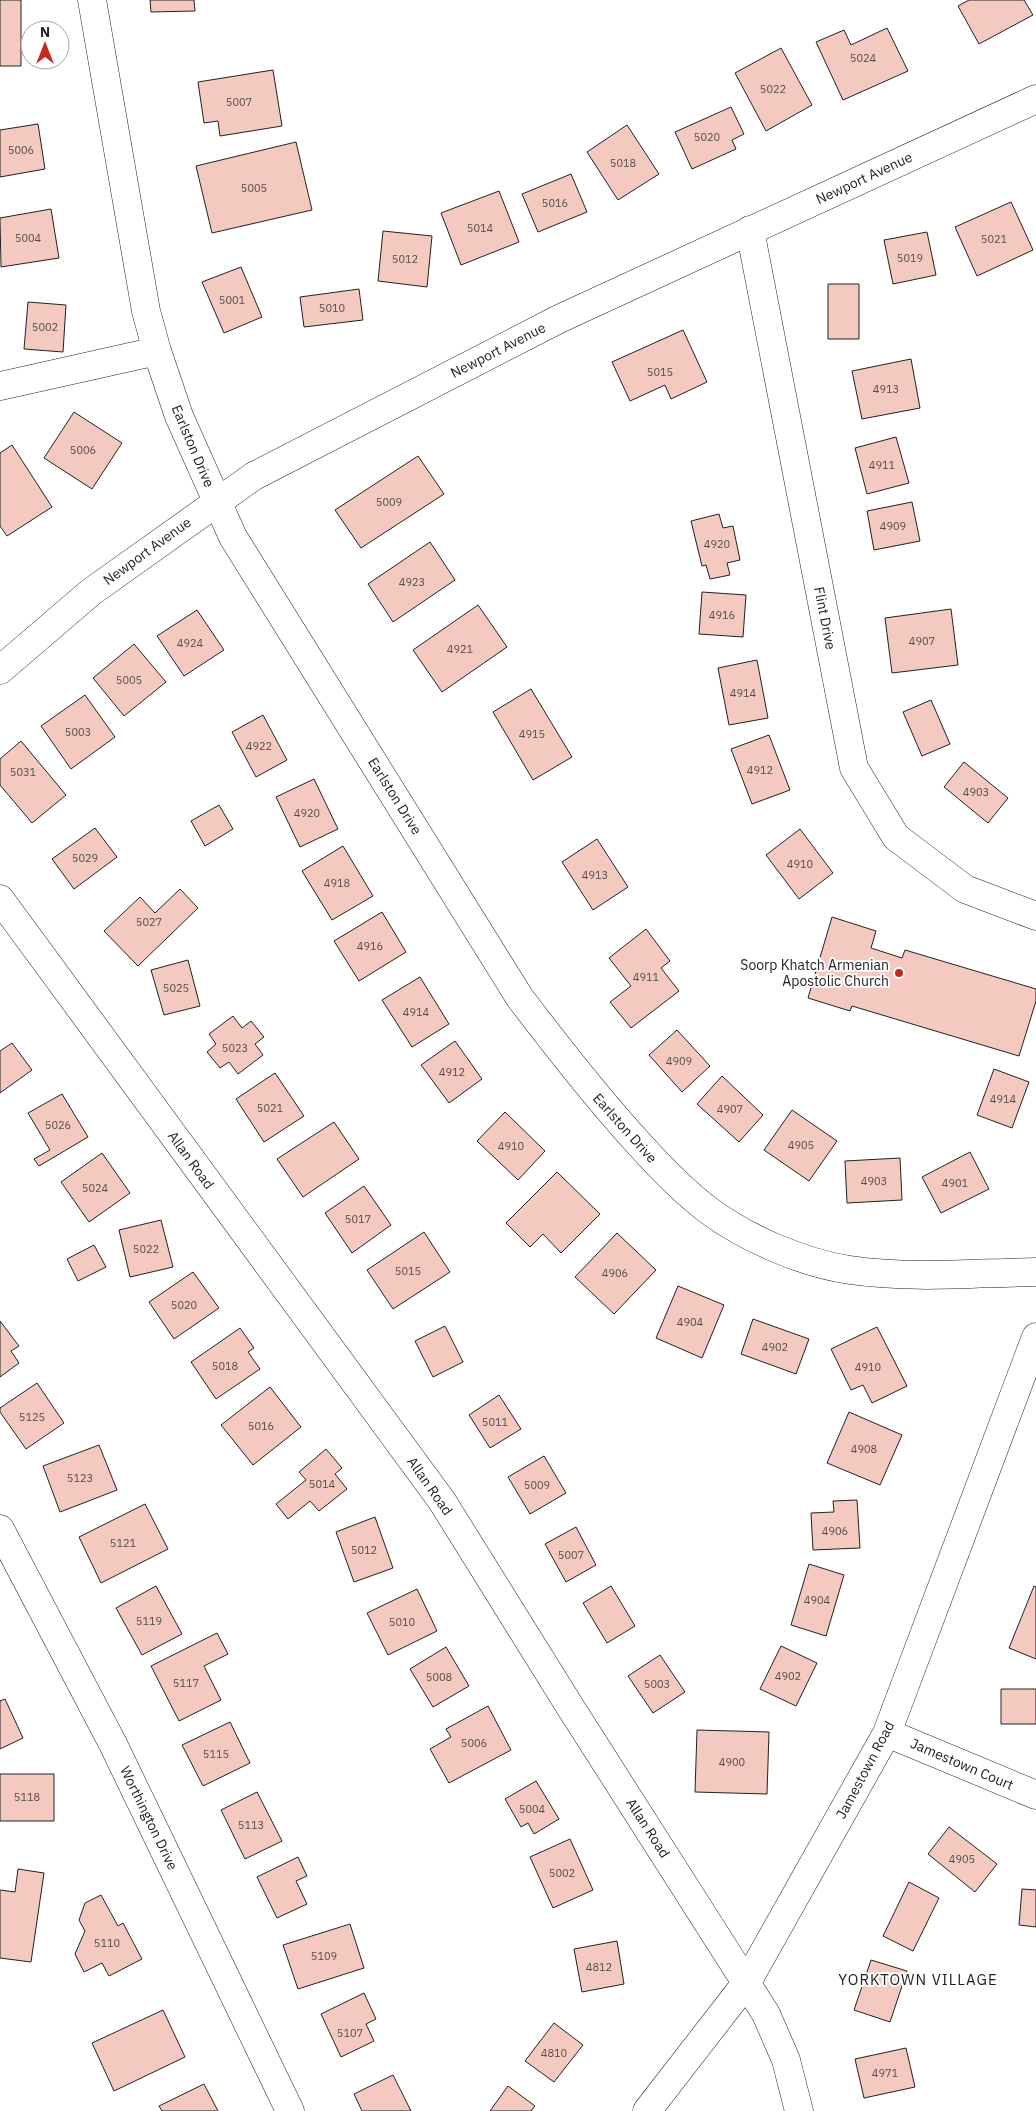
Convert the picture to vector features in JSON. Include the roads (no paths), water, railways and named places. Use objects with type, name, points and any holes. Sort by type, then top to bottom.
[{"type":"street","name":"Earlston Drive","points":[[92,0],[146,311],[156,351],[179,416],[233,537],[520,998],[614,1117],[666,1174],[709,1210],[751,1236],[804,1259],[849,1270],[893,1275],[1036,1272]]},
{"type":"street","name":"Newport Avenue","points":[[0,670],[91,592],[216,501],[254,476],[559,319],[1036,98]]},
{"type":"street","name":"Flint Drive","points":[[750,230],[854,768],[896,837],[965,889],[1036,916]]},
{"type":"street","points":[[0,386],[156,351]]},
{"type":"street","name":"Allan Road","points":[[0,899],[442,1501],[569,1705],[766,2014],[786,2060],[799,2111]]},
{"type":"street","name":"Jamestown Road","points":[[647,2111],[747,1982],[887,1732],[1036,1337]]},
{"type":"street","name":"Worthington Drive","points":[[0,1529],[114,1744],[290,2111]]},
{"type":"street","name":"Jamestown Court","points":[[887,1732],[1036,1795]]},
{"type":"place","name":"Soorp Khatch Armenian Apostolic Church","points":[[899,973]]},
{"type":"district","name":"YORKTOWN VILLAGE","points":[[918,1979]]}]
